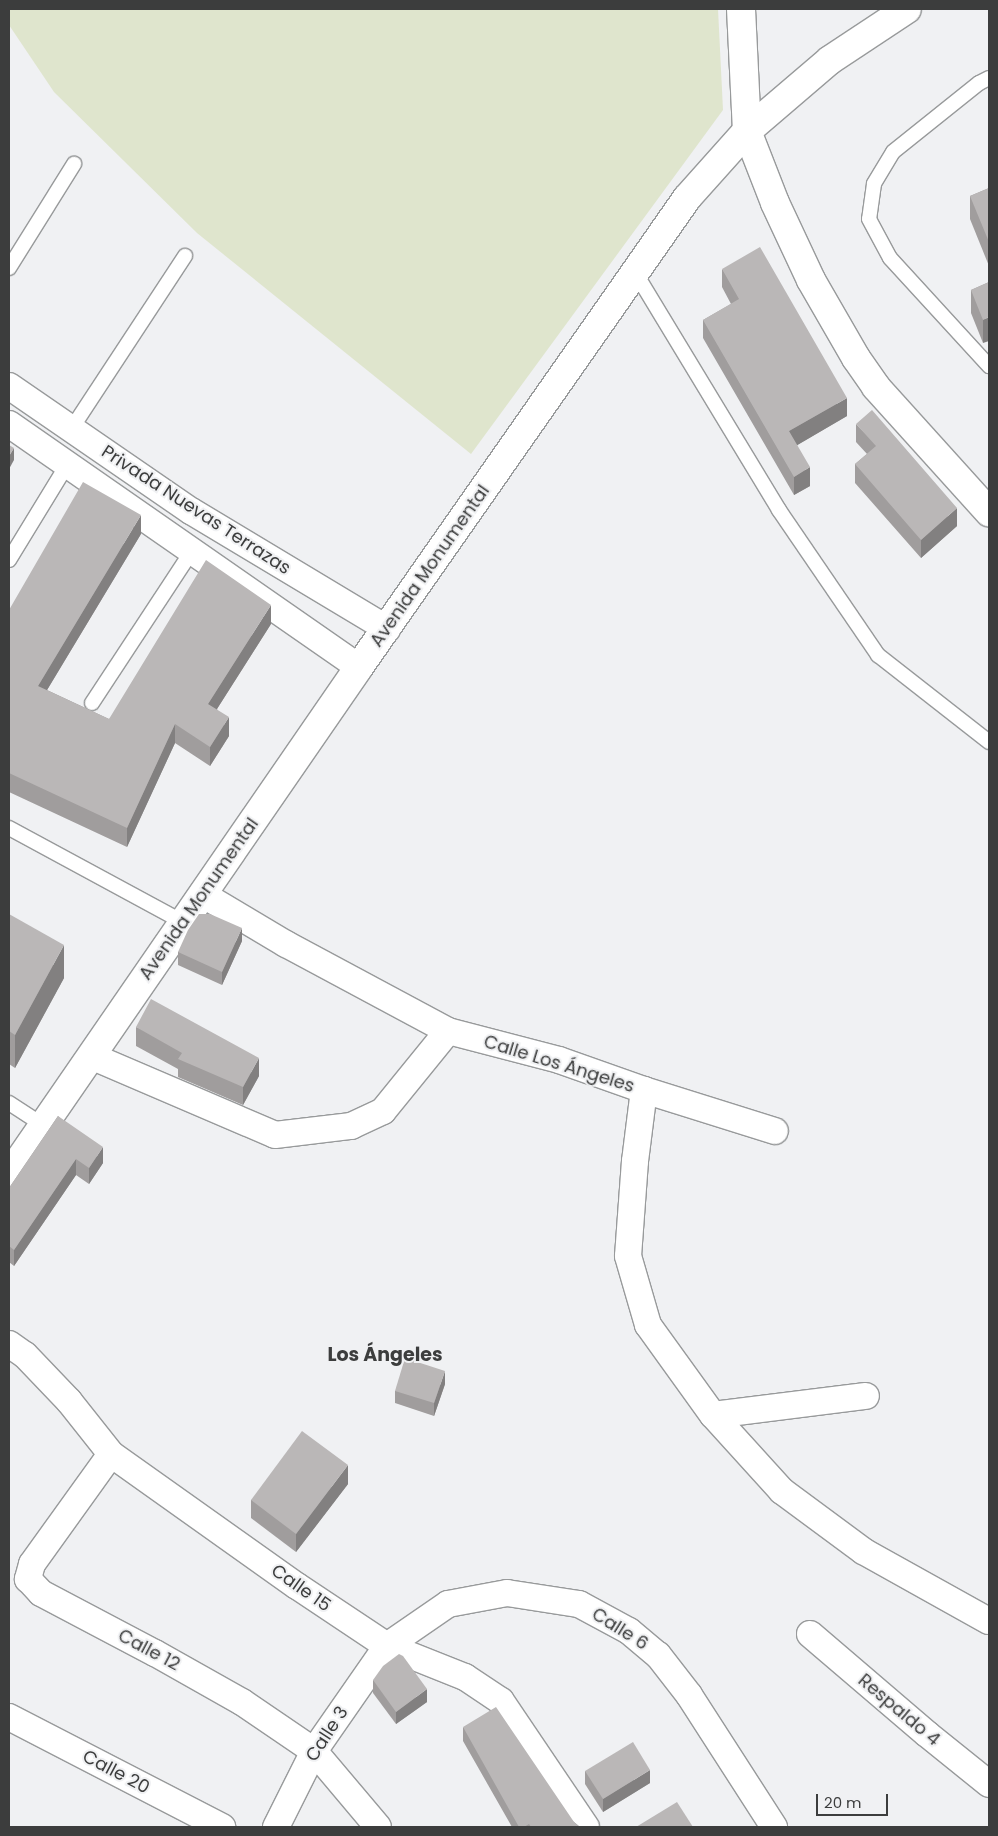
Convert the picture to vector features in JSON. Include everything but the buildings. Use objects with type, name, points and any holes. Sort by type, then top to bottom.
[{"type":"main road","points":[[741,9],[747,131],[794,246],[811,280],[856,358],[876,387],[989,512]]},
{"type":"main road","name":"Avenida Monumental","points":[[9,1174],[359,667],[687,198],[747,131],[830,60],[907,9]]},
{"type":"street","name":"Privada Nuevas Terrazas","points":[[9,386],[192,511],[387,629]]},
{"type":"street","name":"Privada Nuevas Terrazas","points":[[9,424],[359,667]]},
{"type":"street","name":"Calle Los Ángeles","points":[[202,894],[286,944],[448,1031],[559,1060],[644,1090],[635,1161],[628,1256],[648,1325],[713,1414],[782,1491],[863,1551],[989,1622]]},
{"type":"street","points":[[90,1056],[276,1135],[351,1126],[383,1111],[448,1031]]},
{"type":"street","points":[[644,1090],[775,1131]]},
{"type":"street","name":"Calle 15","points":[[9,1344],[25,1355],[69,1400],[112,1454],[297,1586],[388,1646],[465,1677],[501,1702],[586,1827]]},
{"type":"street","points":[[713,1414],[866,1396]]},
{"type":"street","name":"Calle 12","points":[[112,1454],[32,1564],[28,1579],[41,1593],[155,1653],[242,1702],[314,1751],[378,1827]]},
{"type":"street","name":"Calle 6","points":[[388,1646],[448,1604],[507,1593],[579,1604],[628,1631],[658,1655],[689,1695],[774,1827]]},
{"type":"street","name":"Respaldo 4","points":[[810,1634],[989,1784]]},
{"type":"street","name":"Calle 3","points":[[276,1827],[314,1751],[388,1646]]},
{"type":"street","name":"Calle 20","points":[[9,1717],[222,1827]]},
{"type":"lane","points":[[989,78],[979,83],[893,152],[874,184],[870,219],[890,258],[989,366]]},
{"type":"lane","points":[[9,268],[74,164]]},
{"type":"lane","points":[[72,428],[185,256]]},
{"type":"lane","points":[[635,272],[779,510],[878,656],[989,742]]},
{"type":"lane","points":[[9,560],[68,465]]},
{"type":"lane","points":[[92,702],[192,551]]},
{"type":"lane","points":[[9,828],[183,922]]},
{"type":"lane","points":[[9,1103],[43,1125]]},
{"type":"green space","points":[[9,9],[718,9],[723,110],[471,454],[197,233],[54,92],[9,25]]},
{"type":"district","name":"Los Ángeles","points":[[385,1355]]}]
